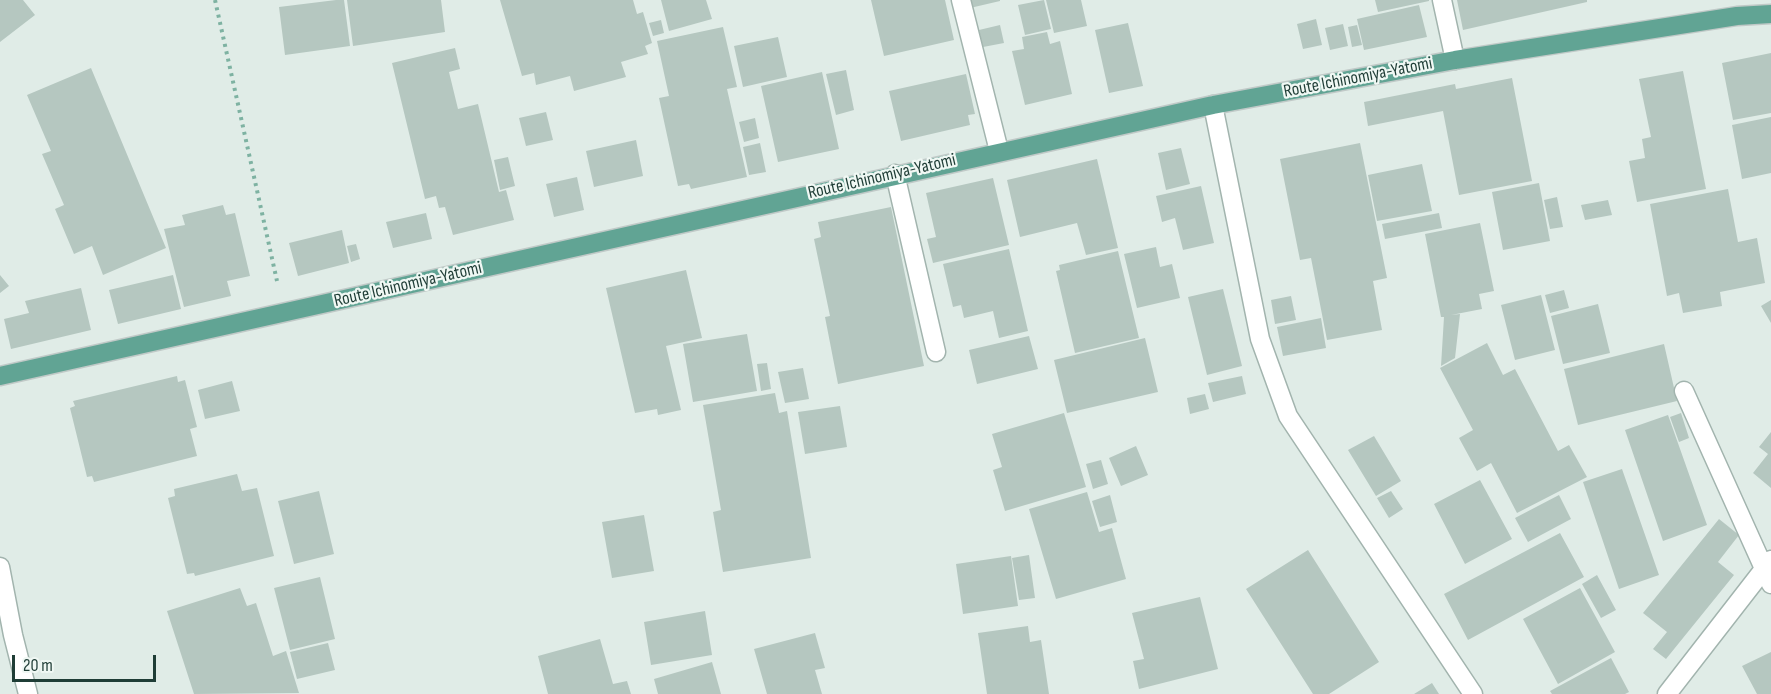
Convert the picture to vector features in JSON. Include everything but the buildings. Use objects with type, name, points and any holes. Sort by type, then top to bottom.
[{"type":"main road","name":"Route Ichinomiya-Yatomi","points":[[0,376],[895,174],[1213,105],[1455,60],[1737,16],[1771,14]]},
{"type":"street","points":[[962,0],[999,151]]},
{"type":"street","points":[[1442,0],[1455,60]]},
{"type":"street","points":[[1213,105],[1260,339],[1288,416],[1473,694]]},
{"type":"street","points":[[895,174],[936,352]]},
{"type":"street","points":[[1667,694],[1768,571],[1684,391]]},
{"type":"street","points":[[0,567],[13,635],[28,694]]},
{"type":"path","points":[[215,0],[284,313]]}]
